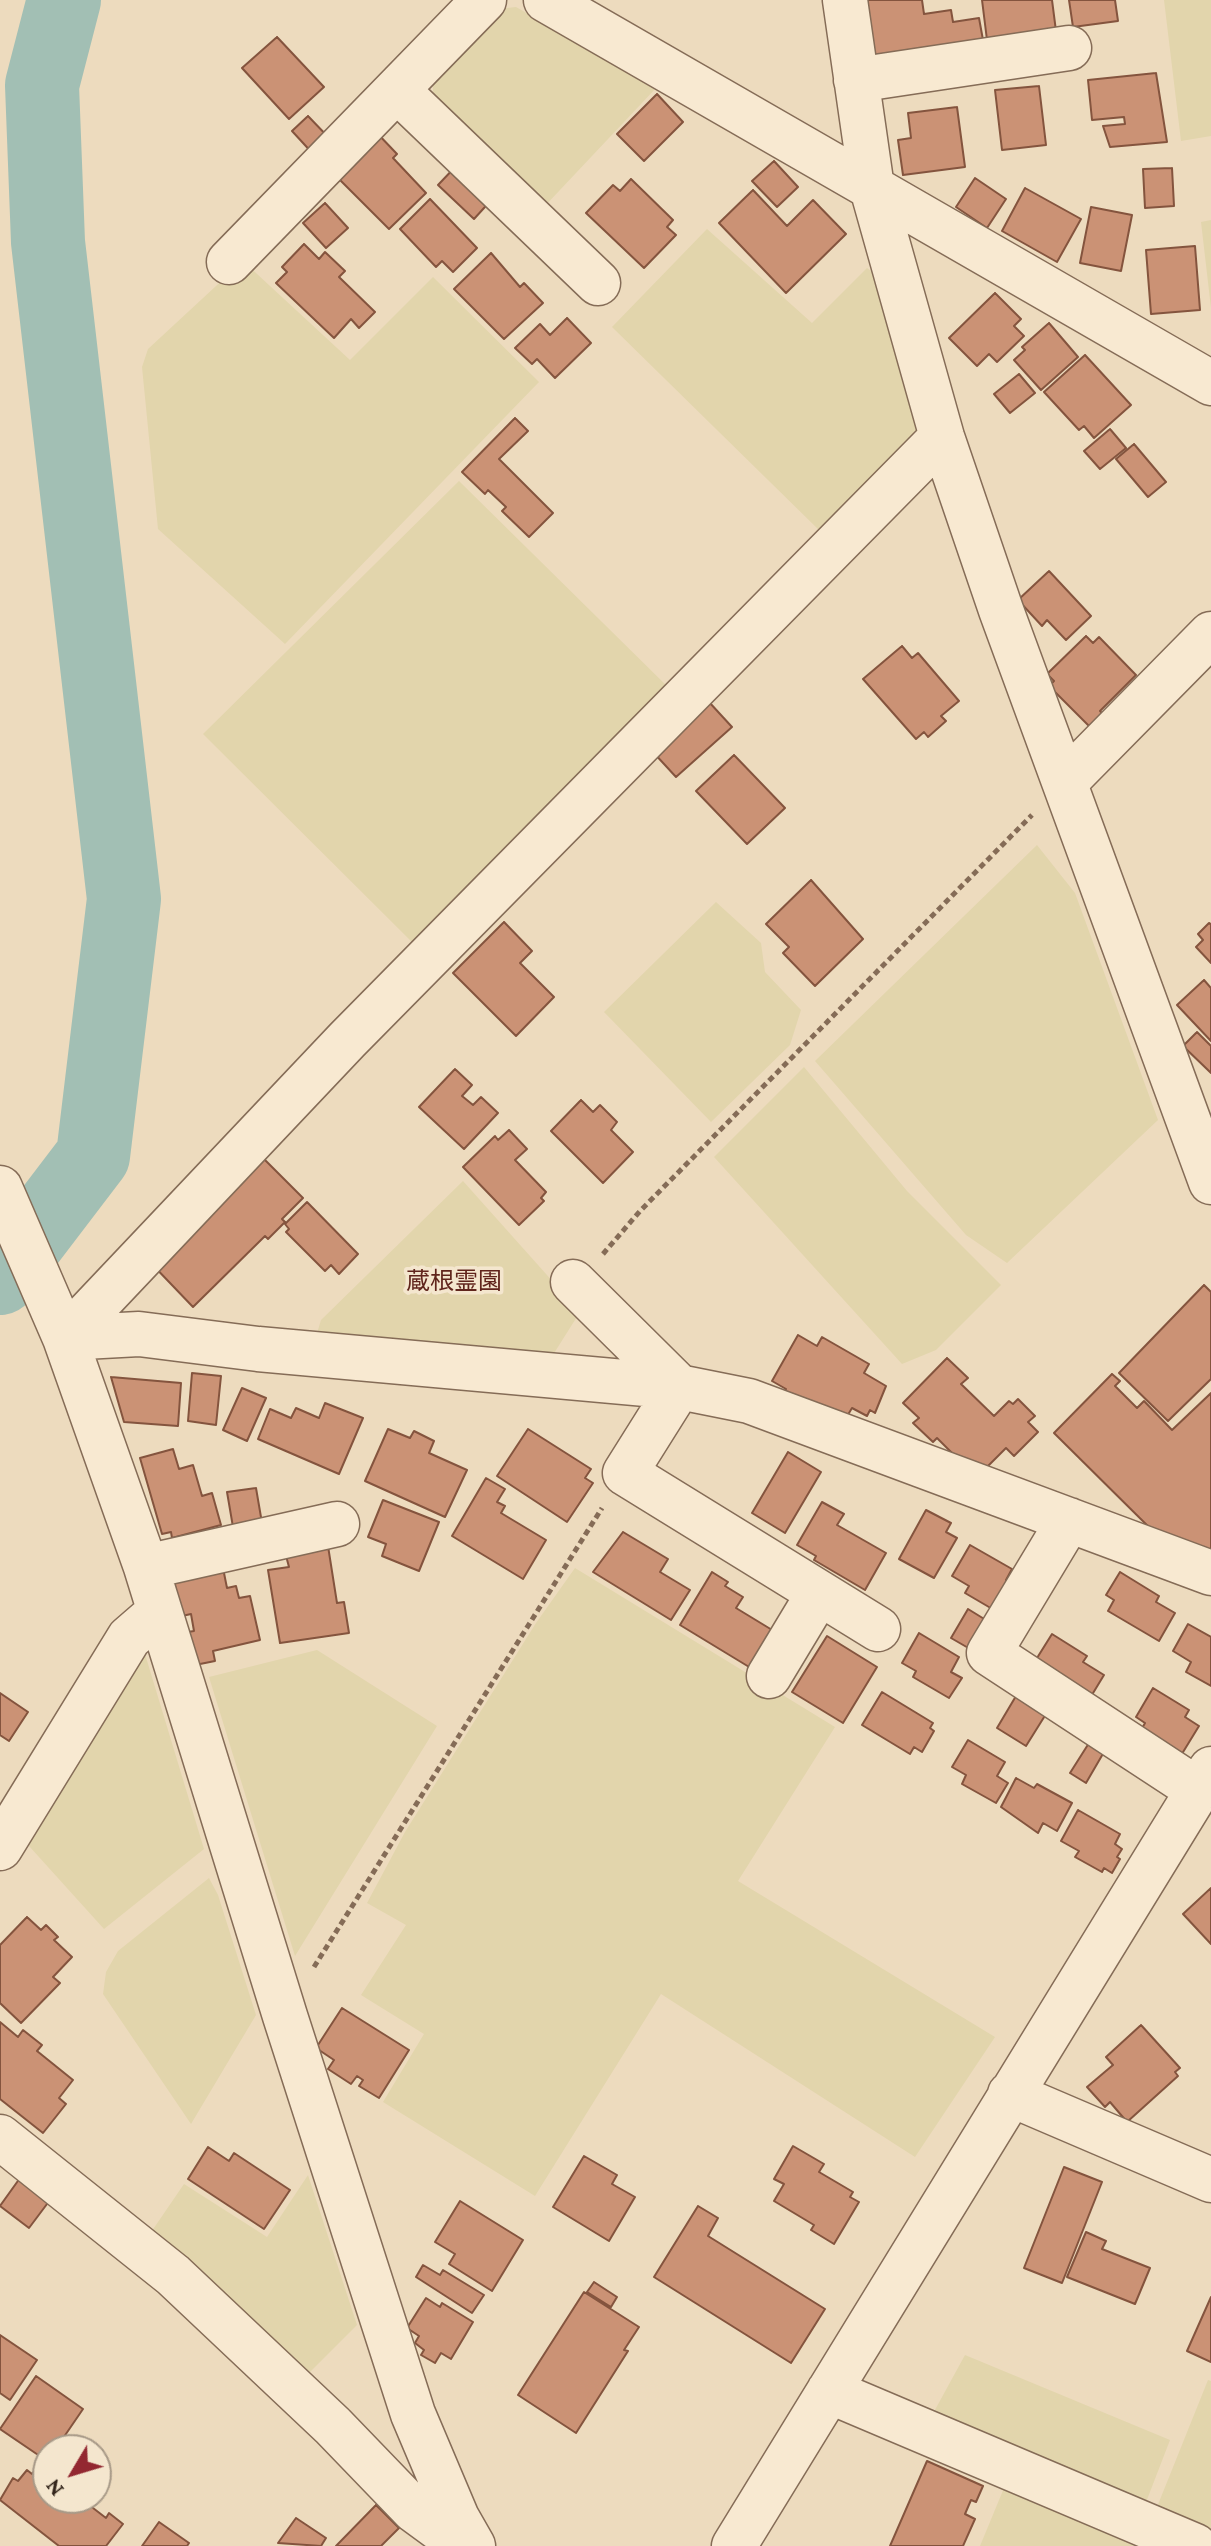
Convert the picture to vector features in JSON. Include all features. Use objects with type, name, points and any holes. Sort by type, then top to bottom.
[{"type":"street","points":[[229,262],[484,0]]},
{"type":"street","points":[[546,0],[1211,383]]},
{"type":"street","points":[[845,0],[872,188],[942,437],[1001,610],[1211,1182]]},
{"type":"street","points":[[856,80],[1069,48]]},
{"type":"street","points":[[397,90],[598,283]]},
{"type":"street","points":[[65,1338],[347,1040],[942,437]]},
{"type":"street","points":[[1066,781],[1211,634]]},
{"type":"street","points":[[0,1190],[65,1338],[146,1567],[285,2016],[413,2414],[457,2518],[473,2546]]},
{"type":"street","points":[[573,1282],[679,1387]]},
{"type":"street","points":[[65,1338],[139,1334],[258,1349],[679,1387],[749,1401],[1211,1573]]},
{"type":"street","points":[[679,1387],[625,1473],[878,1629]]},
{"type":"street","points":[[734,2546],[1204,1780],[989,1653],[1069,1520]]},
{"type":"street","points":[[146,1567],[337,1524]]},
{"type":"street","points":[[769,1676],[819,1593]]},
{"type":"street","points":[[0,1848],[129,1638],[159,1612]]},
{"type":"street","points":[[1010,2094],[1211,2180]]},
{"type":"street","points":[[0,2137],[173,2275],[333,2426],[414,2510],[463,2546]]},
{"type":"street","points":[[829,2391],[1195,2546]]},
{"type":"path","points":[[573,1282],[1066,781]]},
{"type":"path","points":[[285,2016],[465,1722],[625,1473]]},
{"type":"shaded area","points":[[1164,0],[1211,0],[1211,136],[1181,141]]},
{"type":"shaded area","points":[[516,7],[657,87],[543,208],[433,101],[433,79],[498,9]]},
{"type":"shaded area","points":[[1211,220],[1211,308],[1201,222]]},
{"type":"shaded area","points":[[707,229],[812,323],[867,268],[883,280],[919,434],[820,531],[612,327]]},
{"type":"shaded area","points":[[243,261],[350,360],[433,277],[539,382],[285,644],[158,529],[142,367],[148,349]]},
{"type":"shaded area","points":[[459,481],[673,692],[418,948],[203,734]]},
{"type":"shaded area","points":[[1037,845],[1075,893],[1158,1120],[1007,1263],[966,1235],[815,1061]]},
{"type":"shaded area","points":[[716,902],[761,943],[765,972],[801,1010],[790,1045],[711,1122],[604,1012]]},
{"type":"shaded area","points":[[804,1067],[907,1191],[1001,1285],[936,1350],[902,1364],[714,1157]]},
{"type":"shaded area","points":[[463,1181],[580,1312],[551,1358],[315,1340],[321,1320]]},
{"type":"shaded area","points":[[575,1568],[835,1727],[738,1881],[995,2037],[915,2157],[661,1994],[535,2196],[383,2102],[424,2034],[361,1995],[406,1925],[367,1903],[405,1832],[536,1623]]},
{"type":"shaded area","points":[[317,1650],[437,1726],[295,1956],[209,1677]]},
{"type":"shaded area","points":[[145,1654],[204,1849],[104,1929],[20,1836]]},
{"type":"shaded area","points":[[209,1878],[218,1895],[256,2015],[191,2124],[103,1994],[106,1972],[118,1951]]},
{"type":"shaded area","points":[[308,2175],[357,2325],[301,2381],[145,2241],[184,2184],[267,2237]]},
{"type":"shaded area","points":[[965,2355],[1170,2440],[1143,2510],[930,2419]]},
{"type":"shaded area","points":[[1208,2380],[1211,2381],[1211,2540],[1153,2517]]},
{"type":"shaded area","points":[[1004,2488],[1165,2546],[980,2546]]},
{"type":"building","points":[[863,0],[922,0],[924,14],[951,10],[953,22],[979,18],[983,40],[872,59]]},
{"type":"building","points":[[982,0],[1052,0],[1056,31],[987,40]]},
{"type":"building","points":[[1069,0],[1115,0],[1118,21],[1073,27]]},
{"type":"building","points":[[277,37],[324,87],[289,119],[242,68]]},
{"type":"building","points":[[1156,73],[1167,142],[1110,147],[1103,126],[1125,124],[1124,117],[1092,120],[1088,80]]},
{"type":"building","points":[[1039,86],[1046,145],[1002,150],[995,90]]},
{"type":"building","points":[[657,94],[683,122],[644,161],[617,134]]},
{"type":"building","points":[[957,107],[965,167],[903,175],[898,140],[911,138],[908,113]]},
{"type":"building","points":[[308,116],[331,140],[315,156],[292,131]]},
{"type":"building","points":[[376,132],[397,154],[393,158],[426,193],[389,229],[337,177]]},
{"type":"building","points":[[774,161],[798,187],[777,207],[752,181]]},
{"type":"building","points":[[458,164],[494,197],[474,219],[438,185]]},
{"type":"building","points":[[1172,168],[1174,206],[1145,208],[1143,169]]},
{"type":"building","points":[[975,178],[1006,199],[987,228],[956,207]]},
{"type":"building","points":[[631,179],[673,220],[667,227],[676,235],[644,268],[586,213],[613,185],[620,191]]},
{"type":"building","points":[[1025,188],[1081,219],[1057,262],[1002,231]]},
{"type":"building","points":[[753,190],[787,226],[813,200],[846,234],[786,293],[719,223]]},
{"type":"building","points":[[430,199],[477,248],[453,272],[442,261],[436,267],[400,229]]},
{"type":"building","points":[[325,203],[348,228],[326,248],[303,223]]},
{"type":"building","points":[[1091,207],[1132,215],[1121,271],[1080,263]]},
{"type":"building","points":[[304,244],[319,259],[325,252],[345,271],[339,277],[375,312],[359,328],[351,319],[334,338],[276,283],[287,272],[282,267]]},
{"type":"building","points":[[1195,246],[1200,310],[1151,314],[1146,250]]},
{"type":"building","points":[[491,253],[520,287],[524,283],[543,303],[504,339],[454,289]]},
{"type":"building","points":[[995,293],[1021,319],[1014,326],[1024,336],[997,362],[989,354],[977,366],[949,338]]},
{"type":"building","points":[[567,318],[591,343],[555,378],[537,359],[532,364],[515,348],[540,324],[550,335]]},
{"type":"building","points":[[1049,323],[1078,357],[1041,390],[1014,360],[1025,350],[1022,347]]},
{"type":"building","points":[[1085,355],[1131,405],[1094,438],[1084,426],[1079,430],[1044,392]]},
{"type":"building","points":[[1019,374],[1035,393],[1010,413],[994,394]]},
{"type":"building","points":[[515,418],[528,431],[499,459],[553,513],[529,537],[502,511],[506,507],[488,490],[485,494],[462,472]]},
{"type":"building","points":[[1110,429],[1126,448],[1100,469],[1084,451]]},
{"type":"building","points":[[1134,444],[1166,482],[1148,497],[1116,459]]},
{"type":"building","points":[[1049,571],[1091,616],[1066,640],[1047,620],[1042,626],[1018,600]]},
{"type":"building","points":[[1086,636],[1093,643],[1099,637],[1136,675],[1100,711],[1104,715],[1091,728],[1049,686],[1054,681],[1047,674]]},
{"type":"building","points":[[902,646],[912,658],[918,653],[959,701],[941,716],[946,721],[928,737],[924,732],[916,739],[863,679]]},
{"type":"building","points":[[709,702],[732,727],[676,777],[653,752]]},
{"type":"building","points":[[734,755],[785,808],[747,844],[696,791]]},
{"type":"building","points":[[811,880],[863,939],[815,986],[783,953],[789,947],[766,924]]},
{"type":"building","points":[[504,922],[532,951],[520,963],[554,997],[516,1036],[453,973]]},
{"type":"building","points":[[1209,923],[1211,963],[1196,947],[1203,940],[1198,934]]},
{"type":"building","points":[[1204,980],[1211,988],[1211,1041],[1177,1005]]},
{"type":"building","points":[[1197,1032],[1211,1046],[1211,1073],[1183,1046]]},
{"type":"building","points":[[455,1069],[472,1085],[462,1096],[473,1105],[481,1097],[498,1113],[464,1149],[419,1107]]},
{"type":"building","points":[[581,1100],[593,1112],[600,1105],[617,1122],[611,1130],[633,1152],[603,1183],[551,1131]]},
{"type":"building","points":[[509,1130],[527,1149],[515,1160],[546,1192],[541,1198],[544,1201],[519,1225],[463,1167],[495,1136],[498,1140]]},
{"type":"building","points":[[256,1151],[303,1198],[268,1239],[265,1236],[193,1307],[148,1260]]},
{"type":"building","points":[[307,1202],[358,1254],[339,1274],[331,1265],[325,1271],[286,1232],[289,1229],[285,1224]]},
{"type":"building","points":[[1204,1285],[1211,1292],[1211,1379],[1168,1421],[1119,1373]]},
{"type":"building","points":[[798,1335],[817,1346],[822,1337],[869,1364],[864,1373],[886,1386],[875,1413],[870,1410],[867,1416],[852,1408],[846,1418],[783,1394],[786,1389],[772,1381]]},
{"type":"building","points":[[947,1358],[968,1378],[961,1384],[994,1416],[1009,1401],[1013,1404],[1018,1399],[1035,1416],[1028,1422],[1038,1432],[1014,1456],[1006,1448],[982,1472],[964,1465],[937,1438],[933,1442],[913,1423],[919,1418],[903,1403]]},
{"type":"building","points":[[192,1373],[221,1376],[216,1425],[188,1421]]},
{"type":"building","points":[[1112,1374],[1120,1381],[1115,1386],[1137,1408],[1144,1401],[1172,1430],[1211,1393],[1211,1560],[1166,1544],[1054,1433]]},
{"type":"building","points":[[111,1377],[181,1383],[178,1426],[124,1422]]},
{"type":"building","points":[[242,1388],[266,1398],[247,1441],[223,1430]]},
{"type":"building","points":[[325,1403],[363,1418],[339,1474],[258,1439],[270,1409],[291,1418],[296,1408],[319,1418]]},
{"type":"building","points":[[388,1429],[410,1438],[414,1431],[434,1441],[429,1453],[467,1470],[445,1517],[365,1481]]},
{"type":"building","points":[[528,1429],[591,1469],[585,1478],[593,1483],[567,1522],[497,1476]]},
{"type":"building","points":[[173,1449],[179,1469],[193,1465],[202,1496],[212,1493],[221,1525],[172,1538],[171,1532],[162,1534],[140,1458]]},
{"type":"building","points":[[788,1452],[821,1472],[785,1533],[752,1513]]},
{"type":"building","points":[[486,1478],[505,1489],[497,1502],[505,1506],[501,1513],[546,1540],[523,1579],[452,1536]]},
{"type":"building","points":[[256,1488],[262,1523],[233,1527],[227,1492]]},
{"type":"building","points":[[383,1500],[439,1522],[419,1571],[382,1556],[386,1544],[368,1537]]},
{"type":"building","points":[[822,1502],[844,1514],[837,1525],[886,1553],[865,1590],[814,1560],[816,1556],[797,1545]]},
{"type":"building","points":[[926,1510],[951,1523],[946,1532],[957,1538],[934,1578],[899,1559]]},
{"type":"building","points":[[623,1532],[668,1559],[660,1572],[690,1590],[671,1620],[593,1572]]},
{"type":"building","points":[[970,1545],[1012,1569],[1006,1580],[1016,1585],[994,1610],[965,1593],[969,1586],[952,1576]]},
{"type":"building","points":[[328,1546],[337,1603],[344,1602],[349,1633],[280,1643],[268,1570],[289,1567],[285,1552]]},
{"type":"building","points":[[222,1563],[227,1588],[236,1586],[239,1598],[250,1596],[260,1640],[213,1651],[215,1661],[195,1665],[188,1632],[194,1631],[191,1614],[182,1616],[172,1573]]},
{"type":"building","points":[[712,1572],[728,1582],[725,1586],[743,1597],[736,1608],[782,1636],[759,1673],[680,1625]]},
{"type":"building","points":[[1120,1572],[1159,1596],[1156,1602],[1175,1613],[1159,1641],[1108,1611],[1114,1600],[1106,1595]]},
{"type":"building","points":[[968,1609],[994,1625],[977,1653],[951,1638]]},
{"type":"building","points":[[1188,1624],[1211,1637],[1211,1686],[1186,1672],[1191,1662],[1173,1651]]},
{"type":"building","points":[[919,1633],[959,1657],[951,1672],[962,1678],[949,1698],[913,1677],[916,1671],[902,1663]]},
{"type":"building","points":[[1052,1634],[1087,1656],[1083,1662],[1104,1675],[1087,1703],[1040,1673],[1045,1664],[1037,1658]]},
{"type":"building","points":[[827,1636],[877,1667],[843,1723],[792,1692]]},
{"type":"building","points":[[1153,1688],[1189,1710],[1185,1717],[1199,1726],[1180,1757],[1140,1732],[1145,1723],[1136,1717]]},
{"type":"building","points":[[882,1692],[933,1723],[930,1728],[934,1731],[922,1752],[914,1747],[910,1754],[862,1725]]},
{"type":"building","points":[[0,1693],[28,1712],[9,1741],[0,1735]]},
{"type":"building","points":[[1016,1696],[1046,1714],[1026,1746],[997,1728]]},
{"type":"building","points":[[968,1740],[1005,1762],[997,1776],[1008,1783],[996,1803],[962,1784],[966,1775],[952,1767]]},
{"type":"building","points":[[1089,1743],[1104,1752],[1086,1783],[1070,1773]]},
{"type":"building","points":[[1016,1778],[1034,1788],[1037,1784],[1072,1803],[1057,1831],[1043,1823],[1038,1833],[1001,1807]]},
{"type":"building","points":[[1078,1810],[1120,1834],[1115,1844],[1122,1849],[1117,1857],[1120,1859],[1112,1873],[1104,1868],[1102,1872],[1075,1857],[1079,1851],[1061,1841]]},
{"type":"building","points":[[1211,1888],[1211,1944],[1183,1914]]},
{"type":"building","points":[[27,1917],[41,1930],[46,1925],[58,1937],[54,1940],[72,1957],[53,1977],[60,1983],[21,2023],[0,2003],[0,1945]]},
{"type":"building","points":[[342,2008],[409,2050],[379,2098],[359,2086],[363,2080],[357,2076],[351,2084],[328,2069],[334,2060],[316,2048]]},
{"type":"building","points":[[0,2022],[18,2037],[23,2030],[42,2045],[37,2051],[73,2080],[59,2098],[66,2104],[43,2133],[0,2099]]},
{"type":"building","points":[[1141,2025],[1180,2068],[1175,2072],[1178,2076],[1127,2122],[1110,2102],[1105,2107],[1087,2087],[1113,2065],[1106,2057]]},
{"type":"building","points":[[793,2146],[824,2164],[819,2172],[853,2192],[850,2197],[859,2202],[834,2244],[811,2230],[814,2225],[774,2201],[784,2184],[774,2179]]},
{"type":"building","points":[[208,2147],[229,2161],[234,2153],[290,2190],[264,2229],[188,2179]]},
{"type":"building","points":[[584,2156],[617,2175],[612,2184],[635,2197],[609,2241],[553,2207]]},
{"type":"building","points":[[1064,2167],[1102,2182],[1062,2283],[1024,2268]]},
{"type":"building","points":[[20,2178],[50,2200],[29,2228],[0,2206]]},
{"type":"building","points":[[460,2201],[523,2240],[492,2291],[449,2264],[455,2254],[435,2242]]},
{"type":"building","points":[[698,2206],[718,2218],[708,2236],[825,2309],[791,2363],[654,2277]]},
{"type":"building","points":[[1086,2232],[1106,2241],[1102,2249],[1150,2268],[1135,2304],[1067,2277]]},
{"type":"building","points":[[423,2265],[440,2275],[443,2270],[484,2295],[472,2313],[416,2277]]},
{"type":"building","points":[[594,2282],[617,2297],[611,2307],[587,2292]]},
{"type":"building","points":[[584,2292],[639,2327],[624,2350],[628,2351],[576,2433],[518,2395]]},
{"type":"building","points":[[1211,2297],[1211,2362],[1187,2351]]},
{"type":"building","points":[[426,2298],[440,2307],[442,2303],[473,2322],[451,2359],[441,2353],[435,2363],[421,2355],[424,2350],[415,2343],[419,2336],[407,2328]]},
{"type":"building","points":[[0,2335],[37,2360],[10,2400],[0,2393]]},
{"type":"building","points":[[36,2376],[83,2409],[66,2434],[32,2434],[32,2451],[0,2429]]},
{"type":"building","points":[[927,2461],[983,2486],[976,2502],[971,2500],[965,2514],[975,2519],[963,2546],[890,2546]]},
{"type":"building","points":[[27,2470],[32,2474],[32,2514],[101,2514],[106,2518],[110,2514],[123,2524],[106,2546],[59,2546],[0,2500],[13,2478],[18,2481]]},
{"type":"building","points":[[376,2505],[399,2528],[381,2546],[336,2546]]},
{"type":"building","points":[[296,2518],[326,2538],[321,2546],[278,2543]]},
{"type":"building","points":[[159,2522],[189,2543],[187,2546],[142,2546]]},
{"type":"waterway","points":[[0,1278],[93,1156],[124,899],[48,242],[42,85],[64,0]]},
{"type":"district","name":"蔵根霊園","points":[[454,1282]]}]
